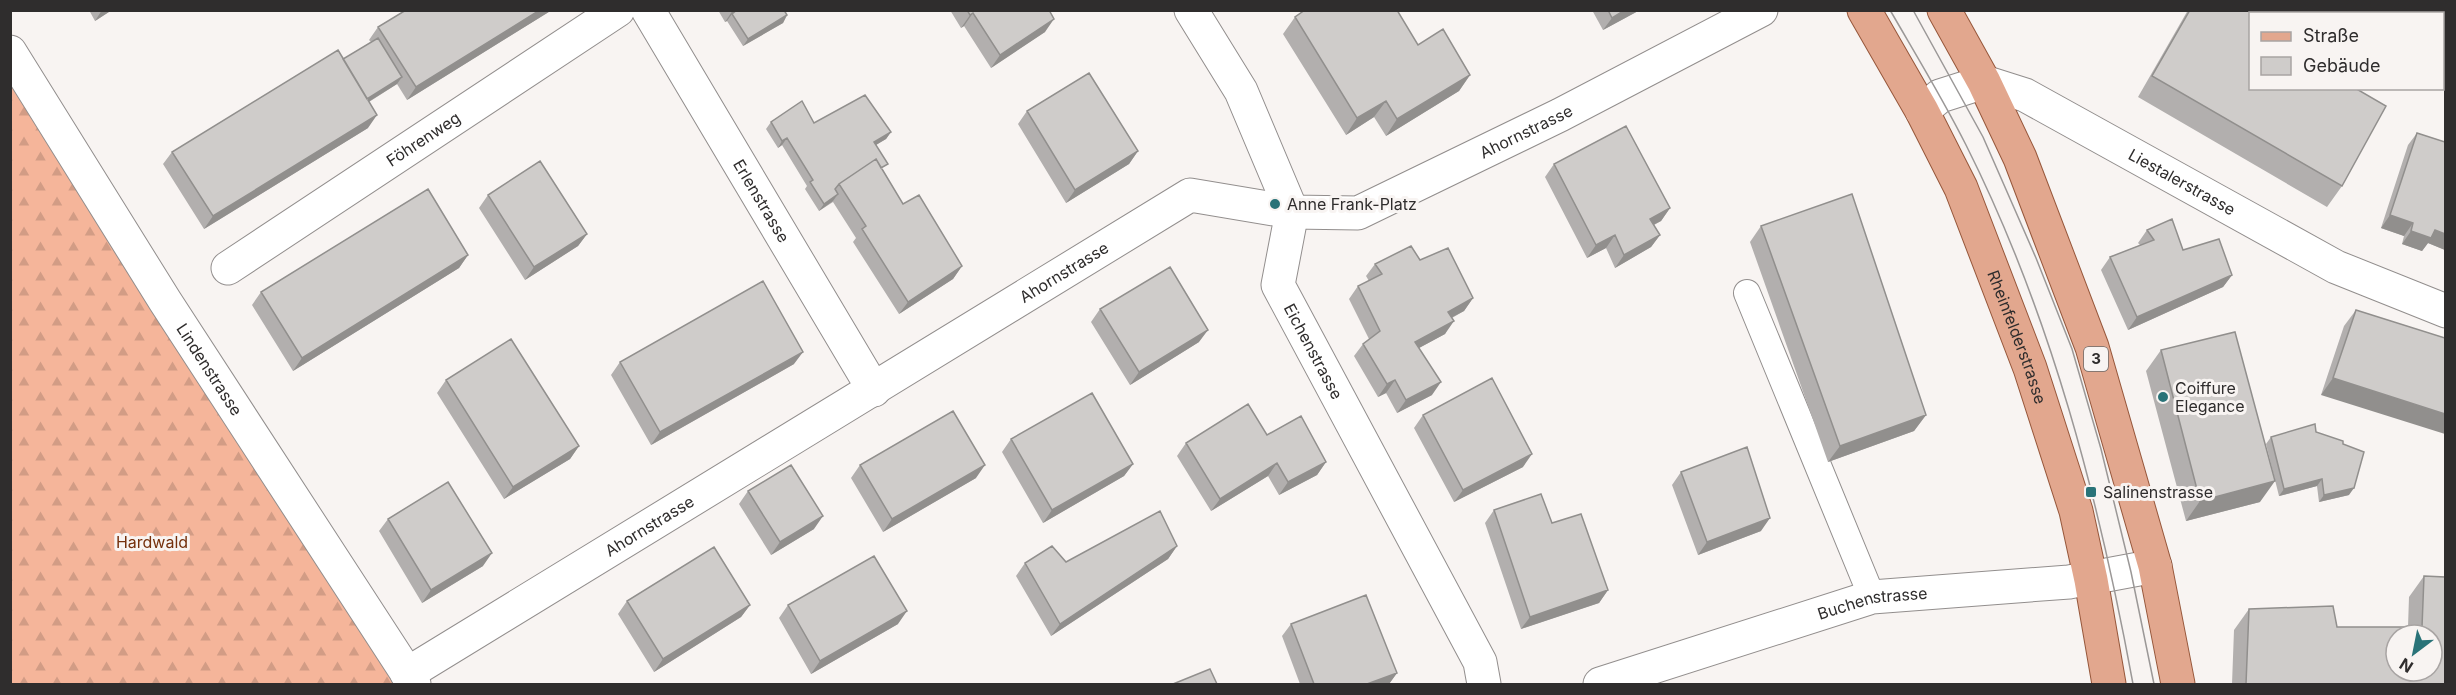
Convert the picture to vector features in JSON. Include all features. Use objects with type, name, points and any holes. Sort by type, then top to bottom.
[{"type":"main road","name":"Rheinfelderstrasse","points":[[1864,10],[1922,111],[1961,188],[2030,368],[2076,511],[2091,580],[2109,684]]},
{"type":"main road","name":"3","points":[[1944,10],[1984,82],[2020,158],[2092,347],[2155,566],[2178,684]]},
{"type":"street","name":"Föhrenweg","points":[[228,268],[618,10]]},
{"type":"street","name":"Erlenstrasse","points":[[648,10],[874,390]]},
{"type":"street","points":[[1191,10],[1241,91],[1292,212]]},
{"type":"street","name":"Ahornstrasse","points":[[410,679],[1190,195],[1292,212],[1358,213],[1560,115],[1761,10]]},
{"type":"street","name":"Lindenstrasse","points":[[10,52],[76,161],[410,679]]},
{"type":"street","points":[[1922,111],[1940,96],[1984,82]]},
{"type":"street","name":"Liestalerstrasse","points":[[1984,82],[2025,95],[2336,267],[2445,311]]},
{"type":"street","name":"Eichenstrasse","points":[[1292,212],[1278,285],[1480,662],[1484,684]]},
{"type":"street","name":"Buchenstrasse","points":[[1600,684],[1872,597],[2091,580],[2155,566]]},
{"type":"lane","points":[[1747,293],[1872,597]]},
{"type":"green space","name":"Hardwald","points":[[10,52],[414,684],[11,684]]},
{"type":"building","points":[[406,10],[540,10],[416,87],[378,27]]},
{"type":"building","points":[[737,10],[784,10],[787,15],[748,39],[732,14]]},
{"type":"building","points":[[967,10],[1049,10],[1054,19],[1000,55],[973,13],[970,15]]},
{"type":"building","points":[[1305,10],[1397,10],[1418,45],[1443,29],[1470,75],[1397,119],[1386,101],[1357,118],[1295,17]]},
{"type":"building","points":[[1608,10],[1625,10],[1612,18]]},
{"type":"building","points":[[2190,10],[2247,10],[2250,12],[2249,90],[2358,90],[2386,106],[2342,186],[2152,76]]},
{"type":"building","points":[[378,38],[402,77],[367,99],[343,59]]},
{"type":"building","points":[[338,50],[377,115],[213,216],[172,152]]},
{"type":"building","points":[[1089,73],[1138,151],[1075,190],[1027,111]]},
{"type":"building","points":[[865,95],[891,132],[874,142],[888,164],[881,168],[876,159],[839,184],[835,189],[838,194],[824,204],[810,182],[813,180],[787,138],[782,141],[771,122],[802,101],[814,123]]},
{"type":"building","points":[[1626,126],[1670,208],[1650,219],[1660,235],[1624,255],[1615,235],[1596,245],[1554,164]]},
{"type":"building","points":[[2417,133],[2445,142],[2445,234],[2435,230],[2431,238],[2411,231],[2413,223],[2390,215]]},
{"type":"building","points":[[876,159],[903,204],[919,195],[962,266],[908,302],[862,229],[866,226],[839,184]]},
{"type":"building","points":[[540,161],[587,234],[534,267],[488,195]]},
{"type":"building","points":[[428,189],[468,255],[302,358],[261,292]]},
{"type":"building","points":[[1852,194],[1926,415],[1840,446],[1761,226]]},
{"type":"building","points":[[2172,219],[2183,250],[2219,239],[2232,275],[2137,317],[2110,257],[2154,240],[2147,230]]},
{"type":"building","points":[[1411,246],[1420,260],[1448,248],[1473,298],[1448,312],[1454,321],[1415,342],[1441,382],[1406,400],[1395,380],[1387,384],[1363,344],[1380,331],[1358,286],[1382,274],[1375,264]]},
{"type":"building","points":[[1170,267],[1208,330],[1139,372],[1100,309]]},
{"type":"building","points":[[763,281],[803,352],[660,432],[620,362]]},
{"type":"building","points":[[2356,310],[2445,338],[2445,414],[2333,378]]},
{"type":"building","points":[[2235,332],[2275,481],[2200,501],[2161,350]]},
{"type":"building","points":[[511,339],[579,446],[513,487],[446,380]]},
{"type":"building","points":[[1492,378],[1532,454],[1463,490],[1423,415]]},
{"type":"building","points":[[1092,393],[1133,464],[1052,510],[1011,439]]},
{"type":"building","points":[[1248,404],[1267,435],[1301,416],[1326,462],[1288,482],[1277,463],[1220,499],[1186,443]]},
{"type":"building","points":[[953,411],[985,465],[892,519],[860,465]]},
{"type":"building","points":[[2315,424],[2316,432],[2343,441],[2343,444],[2364,452],[2354,488],[2324,495],[2322,479],[2284,489],[2271,437]]},
{"type":"building","points":[[1747,447],[1770,518],[1707,542],[1681,472]]},
{"type":"building","points":[[791,465],[823,516],[780,542],[748,491]]},
{"type":"building","points":[[448,482],[492,553],[431,590],[388,519]]},
{"type":"building","points":[[1541,494],[1552,523],[1581,514],[1608,590],[1530,617],[1494,510]]},
{"type":"building","points":[[1160,511],[1177,546],[1060,624],[1025,563],[1052,546],[1066,562]]},
{"type":"building","points":[[714,547],[750,605],[663,659],[627,601]]},
{"type":"building","points":[[874,556],[907,611],[820,661],[788,605]]},
{"type":"building","points":[[2424,576],[2445,577],[2445,684],[2246,684],[2249,609],[2333,606],[2337,627],[2384,627],[2384,683],[2444,683],[2444,623],[2422,623]]},
{"type":"building","points":[[1366,595],[1397,673],[1367,684],[1314,684],[1291,624]]},
{"type":"building","points":[[1210,669],[1217,684],[1173,684]]},
{"type":"tram line","points":[[1890,10],[1966,145],[2023,274],[2069,408],[2088,477],[2105,546],[2133,684]]},
{"type":"tram line","points":[[1913,10],[1983,137],[2036,258],[2072,349],[2101,449],[2131,572],[2154,684]]},
{"type":"place","name":"Anne Frank-Platz","points":[[1275,204]]},
{"type":"place","name":"Coiffure Elegance","points":[[2163,397]]},
{"type":"place","name":"Salinenstrasse","points":[[2091,492]]}]
